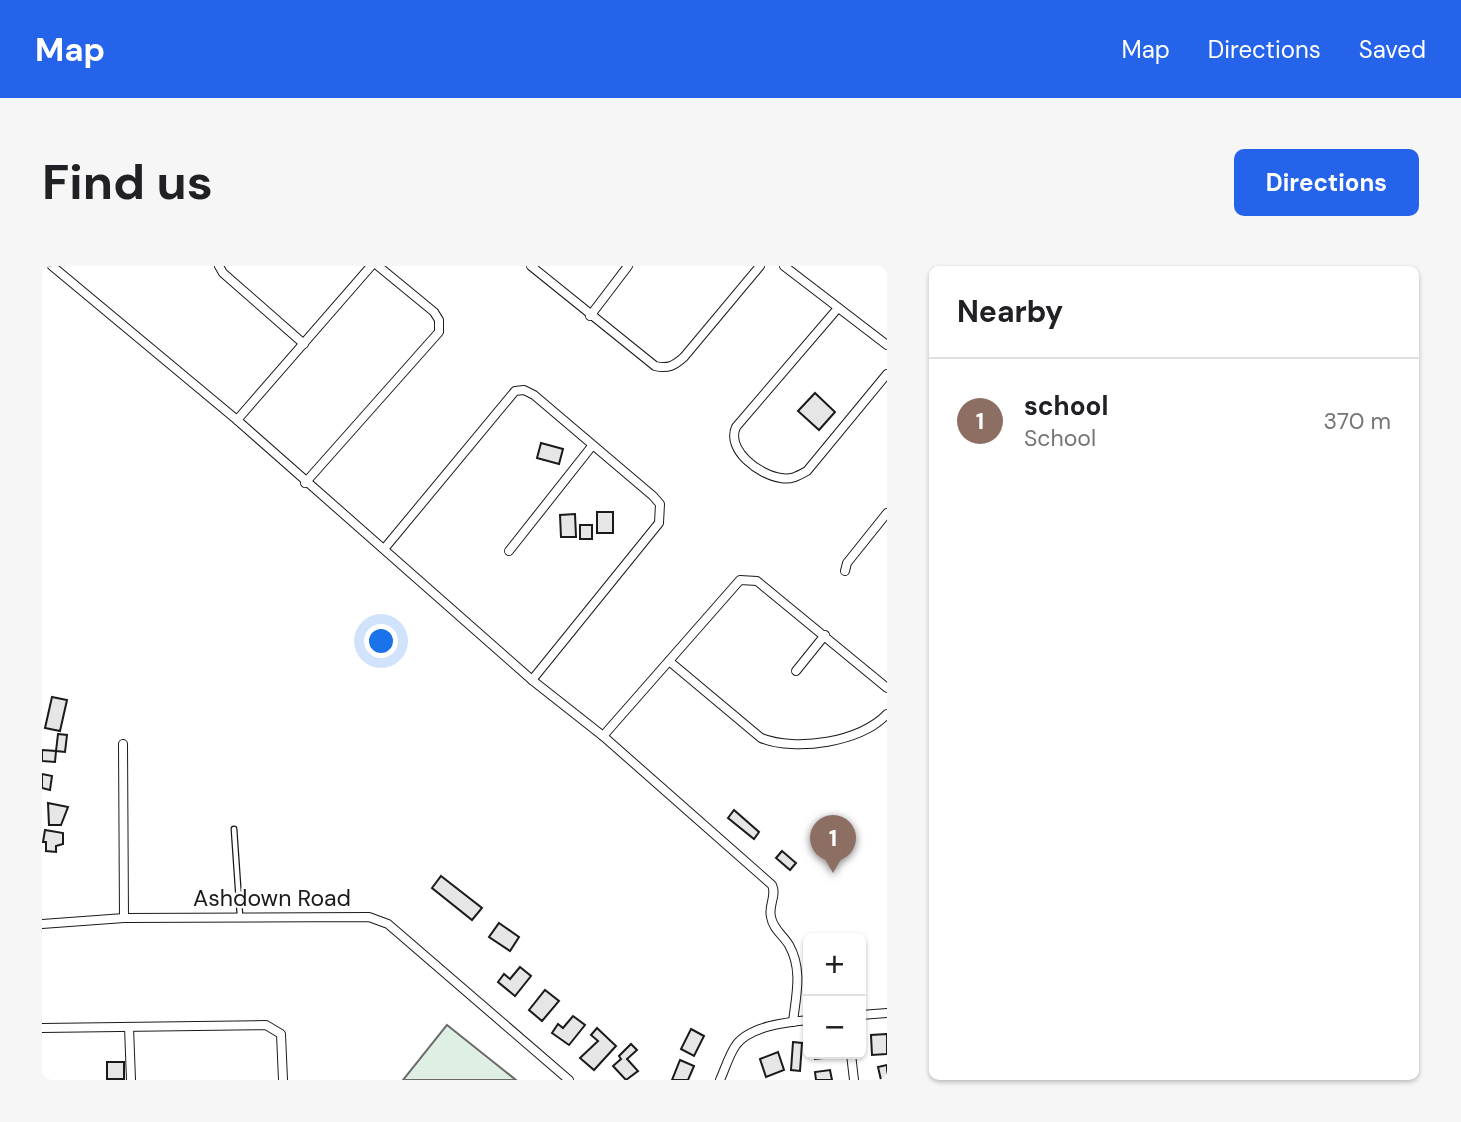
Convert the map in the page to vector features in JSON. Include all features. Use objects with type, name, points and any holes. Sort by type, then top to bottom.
[{"type":"street","points":[[52,266],[237,420],[305,483],[532,680],[603,736],[772,885],[774,897],[770,909],[773,925],[784,937],[797,964],[793,1022]]},
{"type":"street","points":[[219,266],[223,274],[304,344]]},
{"type":"street","points":[[237,420],[371,266]]},
{"type":"street","points":[[305,483],[439,332],[439,320],[435,312],[378,266]]},
{"type":"street","points":[[531,266],[655,366],[664,368],[675,365],[760,266]]},
{"type":"street","points":[[590,316],[628,266]]},
{"type":"street","points":[[784,266],[887,345]]},
{"type":"street","points":[[838,308],[737,427],[733,443],[736,450],[770,475],[781,479],[793,478],[807,471],[887,374]]},
{"type":"street","points":[[384,549],[515,391],[524,390],[534,395],[660,504],[659,523],[532,680]]},
{"type":"street","points":[[509,551],[592,446]]},
{"type":"street","points":[[845,571],[847,563],[887,513]]},
{"type":"street","points":[[603,736],[740,580],[757,581],[887,688]]},
{"type":"street","points":[[796,671],[825,635]]},
{"type":"street","points":[[669,661],[761,737],[776,744],[793,746],[856,735],[876,725],[887,714]]},
{"type":"street","points":[[123,744],[124,918]]},
{"type":"street","name":"Ashdown Road","points":[[42,924],[124,918],[240,916],[355,916],[388,924],[569,1080]]},
{"type":"street","points":[[866,1015],[887,1013]]},
{"type":"street","points":[[720,1080],[736,1045],[743,1038],[753,1032],[803,1021]]},
{"type":"street","points":[[130,1027],[131,1080]]},
{"type":"street","points":[[42,1028],[273,1027],[282,1039],[283,1080]]},
{"type":"street","points":[[852,1059],[854,1080]]},
{"type":"lane","points":[[234,829],[240,916]]},
{"type":"green space","points":[[447,1025],[516,1080],[403,1080]]},
{"type":"building","points":[[815,393],[835,412],[819,430],[798,411]]},
{"type":"building","points":[[541,443],[563,449],[559,464],[537,458]]},
{"type":"building","points":[[597,512],[613,512],[613,533],[597,533]]},
{"type":"building","points":[[575,514],[576,537],[561,537],[560,515]]},
{"type":"building","points":[[580,525],[592,525],[592,539],[580,539]]},
{"type":"building","points":[[52,697],[67,700],[60,731],[45,728]]},
{"type":"building","points":[[58,734],[67,735],[65,752],[56,751]]},
{"type":"building","points":[[42,750],[56,751],[55,762],[42,761]]},
{"type":"building","points":[[42,774],[52,776],[50,790],[42,788]]},
{"type":"building","points":[[48,803],[68,807],[61,825],[49,825]]},
{"type":"building","points":[[734,810],[759,832],[754,839],[728,818]]},
{"type":"building","points":[[45,830],[63,833],[63,844],[56,846],[56,852],[46,851],[46,842],[43,842]]},
{"type":"building","points":[[782,851],[796,863],[790,870],[776,858]]},
{"type":"building","points":[[441,876],[482,908],[472,920],[432,888]]},
{"type":"building","points":[[499,923],[519,937],[510,951],[489,937]]},
{"type":"building","points":[[520,967],[531,976],[515,996],[498,982],[504,974],[510,979]]},
{"type":"building","points":[[545,990],[559,1001],[542,1021],[529,1010]]},
{"type":"building","points":[[573,1016],[585,1025],[569,1045],[552,1033],[558,1024],[563,1028]]},
{"type":"building","points":[[597,1028],[616,1046],[594,1070],[580,1058],[598,1041],[591,1035]]},
{"type":"building","points":[[691,1029],[704,1036],[694,1056],[681,1049]]},
{"type":"building","points":[[887,1034],[887,1054],[872,1055],[871,1035]]},
{"type":"building","points":[[793,1042],[802,1043],[800,1071],[791,1070]]},
{"type":"building","points":[[631,1044],[637,1050],[627,1059],[638,1071],[626,1080],[613,1066]]},
{"type":"building","points":[[778,1052],[784,1070],[766,1077],[760,1059]]},
{"type":"building","points":[[680,1060],[694,1066],[688,1080],[672,1080]]},
{"type":"building","points":[[107,1062],[124,1062],[124,1079],[107,1079]]},
{"type":"building","points":[[887,1065],[887,1080],[881,1080],[878,1067]]},
{"type":"building","points":[[830,1070],[832,1080],[816,1080],[815,1072]]},
{"type":"place","name":"school","points":[[833,873]]}]
